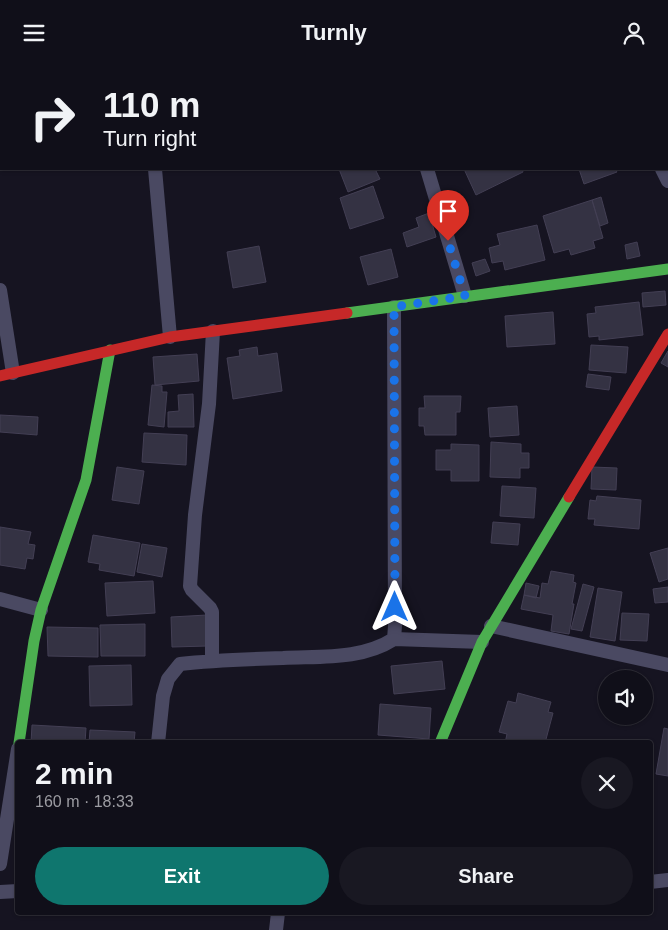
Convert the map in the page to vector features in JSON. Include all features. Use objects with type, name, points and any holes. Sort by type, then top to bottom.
[{"type":"street","points":[[155,170],[170,337]]},
{"type":"street","points":[[427,170],[465,296]]},
{"type":"street","points":[[0,290],[6,374],[170,337],[668,269]]},
{"type":"street","points":[[394,307],[394,639]]},
{"type":"street","points":[[212,660],[212,612],[190,586],[195,515],[209,404],[213,331]]},
{"type":"street","points":[[441,740],[482,642],[668,334]]},
{"type":"street","points":[[18,740],[34,641],[42,610],[86,480],[110,350]]},
{"type":"street","points":[[0,599],[42,610]]},
{"type":"street","points":[[491,626],[668,665]]},
{"type":"street","points":[[158,740],[163,696],[168,679],[180,664],[212,660],[353,655],[384,645],[394,639],[482,642]]},
{"type":"street","points":[[0,864],[15,768]]},
{"type":"street","points":[[653,882],[668,881]]},
{"type":"street","points":[[0,892],[15,891]]},
{"type":"street","points":[[276,930],[278,915]]},
{"type":"building","points":[[339,170],[379,170],[376,171],[380,179],[348,192]]},
{"type":"building","points":[[464,170],[522,170],[523,172],[476,195]]},
{"type":"building","points":[[579,170],[616,170],[617,172],[584,184]]},
{"type":"building","points":[[373,186],[384,218],[350,229],[340,198]]},
{"type":"building","points":[[601,197],[608,223],[600,226],[592,200]]},
{"type":"building","points":[[592,200],[603,238],[593,241],[595,248],[571,255],[569,249],[554,253],[543,216]]},
{"type":"building","points":[[429,213],[436,237],[407,247],[403,233],[419,227],[416,218]]},
{"type":"building","points":[[537,225],[545,260],[505,270],[503,261],[492,263],[489,248],[500,245],[497,234]]},
{"type":"building","points":[[637,242],[640,256],[627,259],[625,245]]},
{"type":"building","points":[[259,246],[266,282],[233,288],[227,252]]},
{"type":"building","points":[[391,249],[398,277],[368,285],[360,257]]},
{"type":"building","points":[[485,259],[490,271],[476,276],[472,263]]},
{"type":"building","points":[[665,291],[666,305],[643,307],[642,293]]},
{"type":"building","points":[[639,302],[643,335],[599,340],[599,336],[589,337],[587,314],[596,313],[595,307]]},
{"type":"building","points":[[553,312],[555,344],[507,347],[505,316]]},
{"type":"building","points":[[591,345],[628,347],[626,373],[589,370]]},
{"type":"building","points":[[257,347],[258,356],[277,353],[282,391],[233,399],[227,358],[240,356],[239,350]]},
{"type":"building","points":[[668,351],[668,367],[661,363]]},
{"type":"building","points":[[197,354],[199,381],[155,385],[153,357]]},
{"type":"building","points":[[588,374],[611,377],[609,390],[586,387]]},
{"type":"building","points":[[152,385],[162,386],[162,392],[167,392],[164,427],[148,425]]},
{"type":"building","points":[[193,394],[194,427],[168,427],[168,412],[179,411],[178,395]]},
{"type":"building","points":[[424,396],[461,396],[460,412],[456,412],[456,435],[425,435],[424,426],[419,426],[419,408],[425,408]]},
{"type":"building","points":[[517,406],[519,435],[490,437],[488,408]]},
{"type":"building","points":[[0,415],[38,417],[37,435],[0,432]]},
{"type":"building","points":[[144,433],[187,435],[186,465],[142,462]]},
{"type":"building","points":[[491,442],[521,444],[521,453],[529,453],[529,468],[520,468],[520,478],[490,477]]},
{"type":"building","points":[[451,444],[479,445],[479,481],[451,481],[451,470],[436,470],[436,450],[451,450]]},
{"type":"building","points":[[117,467],[144,471],[139,504],[112,500]]},
{"type":"building","points":[[592,467],[617,468],[616,490],[591,489]]},
{"type":"building","points":[[502,486],[536,488],[534,518],[500,516]]},
{"type":"building","points":[[597,496],[641,500],[639,529],[594,525],[595,519],[588,519],[590,500],[596,501]]},
{"type":"building","points":[[493,522],[520,524],[518,545],[491,543]]},
{"type":"building","points":[[0,527],[31,532],[28,544],[35,545],[33,559],[27,558],[25,569],[0,565]]},
{"type":"building","points":[[93,535],[140,543],[134,576],[99,570],[100,564],[88,562]]},
{"type":"building","points":[[142,544],[167,548],[162,577],[137,572]]},
{"type":"building","points":[[668,548],[668,579],[659,582],[650,553]]},
{"type":"building","points":[[551,571],[574,575],[573,582],[576,583],[569,634],[551,631],[553,615],[521,609],[524,595],[540,598],[542,583],[548,584]]},
{"type":"building","points":[[153,581],[155,613],[107,616],[105,583]]},
{"type":"building","points":[[526,583],[539,586],[536,598],[524,595]]},
{"type":"building","points":[[583,584],[594,587],[582,631],[571,629]]},
{"type":"building","points":[[668,587],[668,602],[655,603],[653,589]]},
{"type":"building","points":[[598,588],[622,592],[615,641],[590,637]]},
{"type":"building","points":[[622,613],[649,614],[647,641],[620,640]]},
{"type":"building","points":[[207,615],[208,646],[172,647],[171,617]]},
{"type":"building","points":[[145,624],[145,656],[101,656],[100,625]]},
{"type":"building","points":[[47,627],[98,628],[98,657],[48,656]]},
{"type":"building","points":[[442,661],[445,689],[394,694],[391,666]]},
{"type":"building","points":[[131,665],[132,705],[90,706],[89,666]]},
{"type":"building","points":[[518,693],[551,702],[548,712],[553,713],[546,740],[506,740],[507,734],[499,732],[508,701],[516,703]]},
{"type":"building","points":[[380,704],[431,708],[429,739],[378,735]]},
{"type":"building","points":[[32,725],[86,728],[85,740],[31,740]]},
{"type":"building","points":[[664,728],[668,729],[668,776],[656,774]]},
{"type":"building","points":[[90,730],[135,732],[134,740],[89,740]]},
{"type":"traffic: fast","points":[[347,313],[668,269]]},
{"type":"traffic: fast","points":[[19,740],[34,641],[41,610],[86,480],[110,350]]},
{"type":"traffic: fast","points":[[441,740],[482,642],[569,497]]},
{"type":"traffic: jam","points":[[0,376],[170,337],[347,313]]},
{"type":"traffic: jam","points":[[569,497],[668,334]]},
{"type":"route","points":[[395,607],[394,307],[465,296],[448,241]]}]
